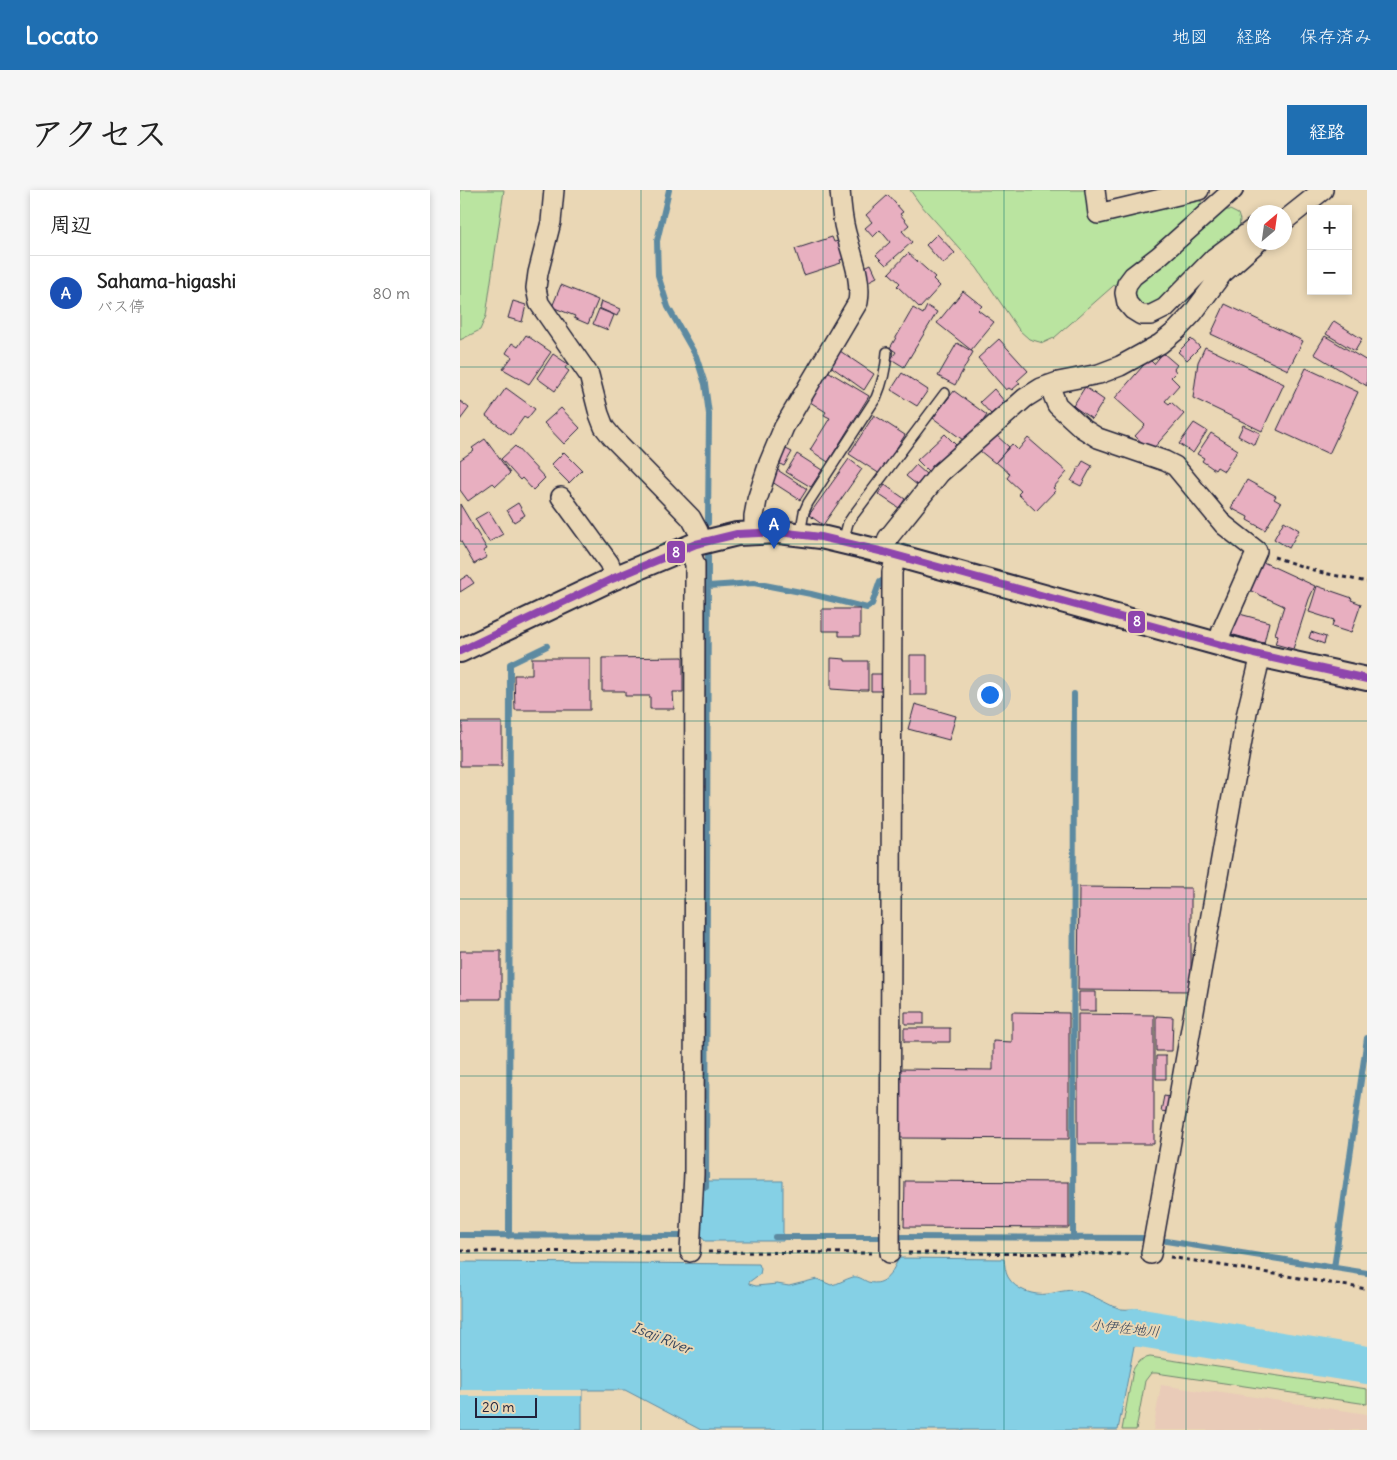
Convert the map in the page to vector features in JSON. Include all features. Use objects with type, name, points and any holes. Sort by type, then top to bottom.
[{"type":"street","points":[[554,190],[550,222],[536,288],[539,303],[589,375],[598,414],[604,426],[612,437],[690,518],[698,531],[695,544],[694,1174],[690,1252]]},
{"type":"street","points":[[754,532],[757,500],[769,463],[784,427],[858,302],[860,291],[843,222],[840,190]]},
{"type":"street","points":[[1095,190],[1098,214],[1199,190]]},
{"type":"street","points":[[1233,190],[1160,256],[1133,276],[1127,284],[1125,293],[1127,303],[1141,315],[1151,315],[1165,308],[1215,256],[1247,233]]},
{"type":"street","points":[[1292,215],[1323,190]]},
{"type":"street","points":[[890,1253],[892,572],[888,538],[940,473],[1025,398],[1049,385],[1099,374],[1120,366],[1160,344],[1193,313],[1222,274],[1249,250]]},
{"type":"street","points":[[1049,385],[1057,405],[1090,434],[1175,466],[1224,525],[1257,551],[1222,630],[1218,644]]},
{"type":"street","points":[[561,497],[609,563],[615,578]]},
{"type":"street","points":[[460,651],[615,578],[695,544],[737,534],[779,532],[843,542],[890,553],[1218,644],[1367,679]]},
{"type":"street","points":[[1151,1254],[1247,712],[1261,655]]},
{"type":"lane","points":[[800,534],[804,512],[808,503],[876,398],[883,384],[887,352]]},
{"type":"lane","points":[[843,542],[848,523],[852,517],[946,393]]},
{"type":"path","points":[[1257,551],[1319,572],[1367,582]]},
{"type":"path","points":[[460,1251],[1151,1254],[1367,1289]]},
{"type":"shaded area","points":[[1161,1385],[1207,1392],[1215,1391],[1367,1414],[1367,1430],[1153,1430]]},
{"type":"green space","points":[[460,190],[504,190],[486,316],[480,330],[460,340]]},
{"type":"green space","points":[[910,190],[1087,190],[1090,214],[1198,200],[1202,202],[1203,207],[1054,338],[1043,343],[1029,339],[1019,330],[977,268],[920,204]]},
{"type":"green space","points":[[1224,210],[1230,210],[1238,214],[1240,220],[1239,228],[1173,292],[1149,309],[1137,306],[1133,287]]},
{"type":"green space","points":[[1150,1357],[1367,1389],[1367,1404],[1151,1373],[1145,1381],[1136,1430],[1122,1430],[1133,1370],[1140,1361]]},
{"type":"water","points":[[701,1181],[783,1181],[783,1241],[705,1241],[701,1236]]},
{"type":"water","name":"Isaji River","points":[[899,1258],[1004,1259],[1008,1277],[1020,1289],[1031,1293],[1043,1294],[1070,1290],[1082,1292],[1121,1309],[1140,1309],[1153,1313],[1187,1336],[1165,1344],[1134,1346],[1118,1430],[701,1430],[625,1390],[582,1390],[582,1430],[460,1430],[460,1262],[759,1264],[760,1274],[749,1284],[756,1286],[777,1284],[789,1286],[817,1279],[831,1285],[855,1277],[868,1282],[880,1282],[888,1277]]},
{"type":"pier","points":[[460,1390],[582,1390],[582,1396],[460,1396]]},
{"type":"building","points":[[888,195],[903,212],[900,214],[909,225],[902,231],[912,242],[886,265],[876,255],[890,242],[880,230],[873,237],[865,228],[872,222],[866,215]]},
{"type":"building","points":[[937,234],[955,253],[943,264],[926,245]]},
{"type":"building","points":[[832,237],[834,242],[839,241],[845,258],[840,260],[841,263],[804,275],[795,249]]},
{"type":"building","points":[[908,253],[935,277],[933,279],[940,286],[920,308],[897,286],[900,283],[889,273]]},
{"type":"building","points":[[871,264],[877,277],[869,281],[863,268]]},
{"type":"building","points":[[561,285],[598,300],[588,324],[574,318],[575,316],[552,307]]},
{"type":"building","points":[[963,291],[982,306],[978,310],[994,322],[971,350],[937,323]]},
{"type":"building","points":[[513,301],[526,305],[522,322],[508,318]]},
{"type":"building","points":[[601,301],[620,309],[617,316],[599,308]]},
{"type":"building","points":[[1225,304],[1303,341],[1288,370],[1211,334]]},
{"type":"building","points":[[927,306],[937,312],[904,367],[891,359],[896,352],[890,348],[913,308],[923,314]]},
{"type":"building","points":[[599,309],[614,315],[608,330],[593,324]]},
{"type":"building","points":[[1334,321],[1362,339],[1355,351],[1326,334]]},
{"type":"building","points":[[526,335],[551,352],[529,384],[503,369],[512,357],[506,353],[512,343],[518,347]]},
{"type":"building","points":[[1325,336],[1367,361],[1367,386],[1314,354]]},
{"type":"building","points":[[999,339],[1028,371],[1017,381],[1020,383],[1012,390],[1009,388],[1006,390],[978,358]]},
{"type":"building","points":[[1191,339],[1200,347],[1187,360],[1178,352]]},
{"type":"building","points":[[957,343],[973,352],[955,385],[938,376]]},
{"type":"building","points":[[1205,347],[1284,384],[1262,431],[1193,398],[1198,362]]},
{"type":"building","points":[[840,351],[874,374],[864,390],[829,365]]},
{"type":"building","points":[[1163,353],[1177,365],[1174,369],[1176,372],[1171,377],[1179,385],[1165,401],[1169,404],[1171,402],[1184,414],[1151,451],[1135,436],[1145,425],[1115,398],[1149,359],[1154,364]]},
{"type":"building","points":[[553,354],[568,364],[565,368],[569,371],[555,391],[537,378]]},
{"type":"building","points":[[1306,368],[1358,392],[1329,454],[1277,430]]},
{"type":"building","points":[[826,370],[869,396],[828,462],[810,450],[830,418],[824,415],[826,412],[807,400]]},
{"type":"building","points":[[902,373],[928,390],[917,406],[891,390]]},
{"type":"building","points":[[1085,387],[1104,400],[1092,419],[1073,406]]},
{"type":"building","points":[[506,388],[535,409],[527,419],[524,417],[511,435],[486,416]]},
{"type":"building","points":[[994,389],[1005,402],[991,414],[980,402]]},
{"type":"building","points":[[954,391],[987,415],[979,427],[963,440],[933,418]]},
{"type":"building","points":[[460,401],[469,408],[460,420]]},
{"type":"building","points":[[561,408],[580,428],[564,444],[544,423]]},
{"type":"building","points":[[874,415],[905,435],[880,474],[849,454]]},
{"type":"building","points":[[1194,423],[1207,431],[1193,453],[1179,444]]},
{"type":"building","points":[[1243,425],[1260,433],[1255,445],[1238,436]]},
{"type":"building","points":[[1211,433],[1238,450],[1224,471],[1217,467],[1215,470],[1202,461],[1204,458],[1197,454]]},
{"type":"building","points":[[945,434],[957,446],[929,472],[917,460]]},
{"type":"building","points":[[995,434],[1009,447],[995,463],[980,451]]},
{"type":"building","points":[[1028,438],[1067,472],[1053,488],[1056,490],[1036,511],[1018,494],[1021,491],[1007,478],[1010,474],[996,462],[1012,444],[1018,450]]},
{"type":"building","points":[[485,439],[510,473],[496,486],[493,483],[468,501],[460,490],[460,460]]},
{"type":"building","points":[[515,446],[545,478],[533,490],[522,478],[520,480],[501,459]]},
{"type":"building","points":[[786,449],[792,452],[784,466],[778,463]]},
{"type":"building","points":[[564,452],[582,470],[569,483],[551,465]]},
{"type":"building","points":[[797,454],[822,470],[811,487],[786,472]]},
{"type":"building","points":[[849,459],[862,469],[823,525],[809,515]]},
{"type":"building","points":[[1083,461],[1092,466],[1081,486],[1071,481]]},
{"type":"building","points":[[916,465],[926,474],[917,485],[906,476]]},
{"type":"building","points":[[776,469],[807,489],[800,500],[769,480]]},
{"type":"building","points":[[1247,480],[1276,496],[1274,499],[1281,503],[1265,530],[1247,520],[1248,517],[1231,508]]},
{"type":"building","points":[[885,485],[905,499],[899,508],[878,494]]},
{"type":"building","points":[[518,503],[525,515],[514,522],[507,510]]},
{"type":"building","points":[[460,504],[487,549],[483,551],[487,557],[474,564],[460,540]]},
{"type":"building","points":[[489,511],[503,534],[489,542],[475,519]]},
{"type":"building","points":[[1284,521],[1299,530],[1289,548],[1274,539]]},
{"type":"building","points":[[1263,562],[1315,586],[1293,649],[1275,644],[1278,635],[1275,634],[1284,606],[1249,590]]},
{"type":"building","points":[[468,575],[474,583],[460,592],[460,580]]},
{"type":"building","points":[[1317,586],[1352,598],[1351,600],[1361,604],[1351,633],[1332,627],[1334,620],[1309,612]]},
{"type":"building","points":[[822,609],[860,609],[860,636],[839,636],[839,631],[822,631]]},
{"type":"building","points":[[1236,613],[1269,622],[1264,643],[1230,634]]},
{"type":"building","points":[[1311,632],[1326,637],[1324,644],[1309,638]]},
{"type":"building","points":[[910,655],[927,655],[927,695],[910,695]]},
{"type":"building","points":[[683,657],[683,692],[673,692],[674,709],[650,709],[650,696],[625,696],[625,691],[602,691],[602,658]]},
{"type":"building","points":[[532,658],[590,658],[590,710],[515,710],[514,675],[532,675]]},
{"type":"building","points":[[831,658],[845,659],[845,661],[868,661],[868,690],[831,689]]},
{"type":"building","points":[[871,674],[883,674],[883,691],[871,691]]},
{"type":"building","points":[[915,704],[956,716],[949,740],[908,729]]},
{"type":"building","points":[[462,722],[502,722],[502,766],[460,766]]},
{"type":"building","points":[[1079,887],[1191,888],[1191,991],[1078,990]]},
{"type":"building","points":[[460,951],[501,951],[501,999],[460,999]]},
{"type":"building","points":[[1079,992],[1096,992],[1096,1011],[1079,1011]]},
{"type":"building","points":[[905,1012],[924,1012],[924,1024],[905,1024]]},
{"type":"building","points":[[1012,1012],[1069,1013],[1069,1139],[900,1138],[900,1069],[993,1070],[993,1041],[1012,1042]]},
{"type":"building","points":[[1078,1014],[1154,1015],[1154,1144],[1078,1144]]},
{"type":"building","points":[[1156,1016],[1173,1017],[1172,1051],[1156,1051]]},
{"type":"building","points":[[904,1028],[950,1028],[950,1042],[904,1042]]},
{"type":"building","points":[[1156,1056],[1166,1056],[1166,1079],[1156,1079]]},
{"type":"building","points":[[1164,1096],[1170,1097],[1167,1112],[1161,1111]]},
{"type":"building","points":[[905,1181],[1069,1182],[1069,1228],[904,1227]]},
{"type":"waterway","points":[[669,190],[657,241],[658,275],[668,307],[696,356],[705,384],[709,414],[708,523]]},
{"type":"waterway","points":[[706,1187],[708,556]]},
{"type":"waterway","points":[[708,586],[754,583],[811,594],[867,608],[872,604],[880,581]]},
{"type":"waterway","points":[[509,1236],[510,664],[547,646]]},
{"type":"waterway","points":[[1073,1238],[1074,694]]},
{"type":"waterway","points":[[1334,1268],[1367,1038]]},
{"type":"waterway","points":[[460,1235],[680,1236]]},
{"type":"waterway","points":[[775,1237],[879,1237]]},
{"type":"waterway","points":[[901,1237],[1144,1238]]},
{"type":"waterway","points":[[1166,1241],[1367,1273]]},
{"type":"waterway","name":"小伊佐地川","points":[[1135,1327],[1367,1365]]},
{"type":"transit line","name":"8","points":[[460,651],[612,579],[696,544],[737,534],[779,532],[821,537],[884,552],[1254,654],[1367,679]]},
{"type":"place","name":"Sahama-higashi","points":[[774,549]]}]
